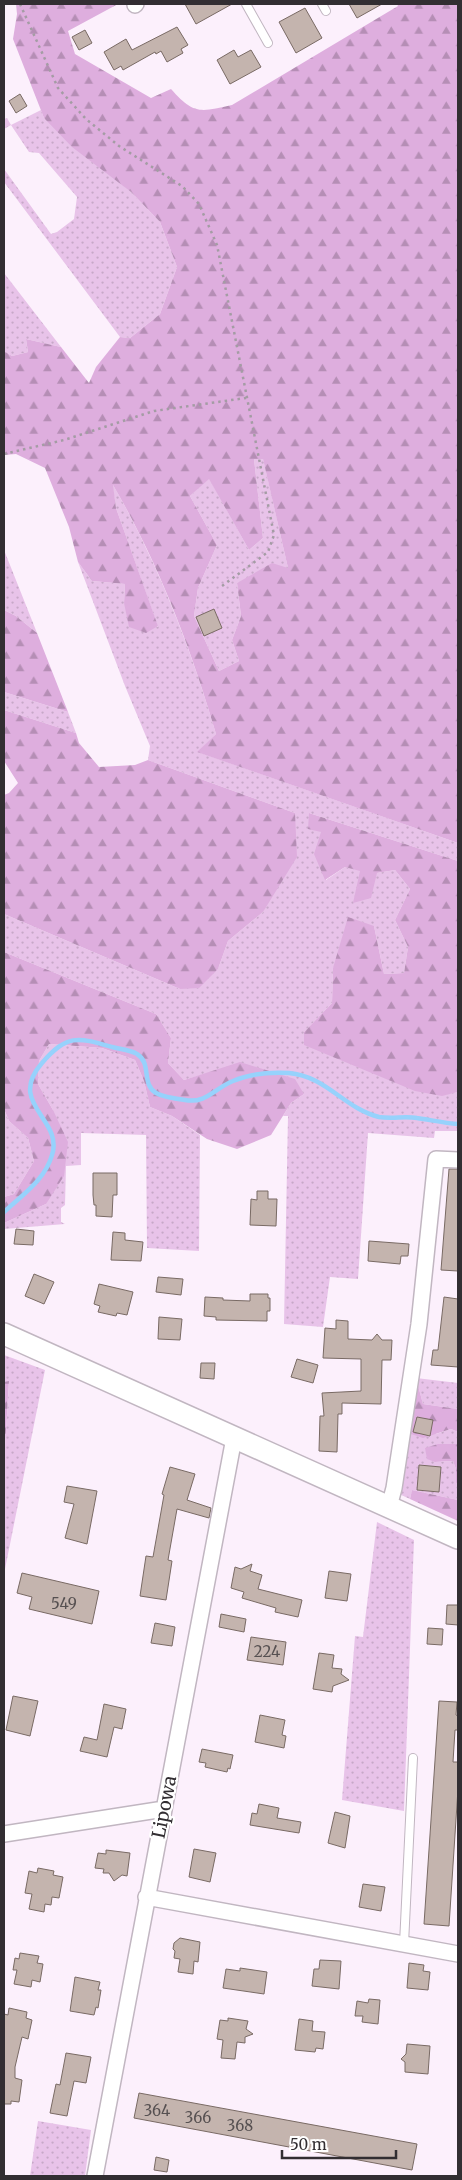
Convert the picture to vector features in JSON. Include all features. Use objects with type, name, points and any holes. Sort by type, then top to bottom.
[{"type":"main road","points":[[4,1334],[458,1538]]},
{"type":"street","points":[[389,1507],[394,1488],[419,1324],[436,1159],[458,1160]]},
{"type":"street","name":"Lipowa","points":[[95,2176],[146,1897],[234,1438]]},
{"type":"street","points":[[4,1834],[50,1829],[164,1809]]},
{"type":"street","points":[[146,1897],[458,1954]]},
{"type":"lane","points":[[246,4],[268,43]]},
{"type":"lane","points":[[404,1944],[413,1758]]},
{"type":"path","points":[[20,4],[58,88],[86,120],[119,146],[182,186],[199,204],[218,245],[246,398],[274,535],[268,552],[222,586]]},
{"type":"path","points":[[4,454],[64,440],[154,411],[246,398]]},
{"type":"shaded area","points":[[41,110],[44,118],[131,192],[160,222],[177,267],[160,314],[130,338],[120,337],[4,182],[4,169],[51,234],[57,232],[74,219],[77,197],[39,153],[29,152],[11,125]]},
{"type":"shaded area","points":[[7,118],[11,125],[4,129],[4,119]]},
{"type":"shaded area","points":[[4,273],[61,347],[26,339],[28,352],[12,356],[4,351]]},
{"type":"shaded area","points":[[263,458],[288,568],[237,583],[241,616],[232,640],[239,661],[219,671],[194,616],[198,588],[217,545],[190,496],[209,478],[249,550],[263,538],[254,459]]},
{"type":"shaded area","points":[[112,483],[158,574],[196,669],[216,734],[198,752],[458,843],[458,861],[309,813],[321,832],[326,880],[345,867],[377,873],[395,870],[410,889],[395,920],[408,947],[404,973],[384,974],[374,926],[333,968],[332,1003],[304,1032],[442,1095],[458,1092],[458,1131],[435,1131],[434,1138],[368,1133],[358,1279],[330,1277],[323,1327],[284,1324],[288,1116],[283,1116],[291,1103],[304,1094],[208,1073],[184,1080],[168,1063],[171,1038],[156,1014],[4,952],[4,914],[180,989],[218,969],[228,941],[263,912],[295,813],[148,760],[150,746],[78,562],[92,581],[125,584],[124,603],[158,627],[116,508]]},
{"type":"shaded area","points":[[4,550],[37,633],[16,616],[4,610]]},
{"type":"shaded area","points":[[4,692],[68,712],[76,733],[4,710]]},
{"type":"shaded area","points":[[49,1044],[102,1048],[135,1060],[144,1081],[150,1107],[172,1116],[200,1135],[199,1251],[147,1248],[146,1135],[81,1133],[81,1165],[66,1166],[65,1205],[61,1208],[61,1222],[65,1224],[4,1229],[4,1223],[46,1204],[53,1110],[38,1084],[39,1061]]},
{"type":"shaded area","points":[[4,1109],[9,1121],[28,1138],[34,1161],[14,1194],[4,1197]]},
{"type":"shaded area","points":[[4,1355],[45,1370],[4,1574],[4,1462],[9,1382],[4,1382]]},
{"type":"shaded area","points":[[416,1378],[458,1383],[458,1409],[423,1404]]},
{"type":"shaded area","points":[[451,1429],[458,1432],[458,1444],[435,1462],[453,1461],[456,1469],[456,1482],[458,1482],[458,1500],[412,1490],[410,1499],[399,1494],[408,1433],[436,1434]]},
{"type":"shaded area","points":[[377,1522],[414,1540],[404,1811],[342,1800],[355,1636],[363,1637]]},
{"type":"shaded area","points":[[38,2121],[91,2130],[85,2176],[30,2176]]},
{"type":"green space","points":[[16,4],[118,4],[68,31],[75,54],[151,98],[171,89],[192,107],[205,110],[232,105],[398,6],[397,4],[458,4],[458,843],[197,752],[216,734],[196,670],[159,575],[145,544],[113,485],[116,508],[158,626],[146,633],[129,627],[124,603],[125,584],[92,581],[78,562],[69,527],[45,468],[16,454],[4,455],[4,351],[12,356],[28,352],[26,339],[61,347],[89,383],[96,367],[120,337],[130,338],[160,314],[177,267],[160,222],[131,192],[72,147],[44,118],[13,39],[17,14]],"holes":[[[254,459],[263,459],[288,568],[272,563],[237,583],[241,616],[232,640],[239,661],[219,671],[194,616],[198,588],[217,545],[190,496],[209,479],[249,550],[263,538]]]},
{"type":"green space","points":[[4,610],[16,616],[37,633],[68,712],[4,692]]},
{"type":"green space","points":[[4,710],[76,733],[79,743],[99,767],[135,765],[148,760],[295,813],[297,857],[263,912],[228,941],[218,969],[199,988],[180,989],[4,914],[4,795],[9,793],[18,783],[4,761]]},
{"type":"green space","points":[[309,813],[458,861],[458,1092],[442,1096],[415,1091],[304,1045],[304,1032],[332,1003],[333,968],[348,917],[374,926],[384,974],[404,973],[408,947],[395,920],[410,889],[395,870],[377,873],[371,898],[353,903],[360,871],[345,867],[325,880],[314,854],[321,832],[308,829]]},
{"type":"green space","points":[[4,952],[156,1014],[171,1038],[168,1063],[184,1080],[240,1062],[295,1079],[304,1094],[291,1103],[271,1135],[237,1149],[207,1139],[172,1116],[150,1107],[144,1081],[135,1060],[102,1048],[49,1044],[39,1061],[38,1084],[68,1142],[64,1176],[46,1204],[4,1223],[4,1197],[14,1194],[34,1161],[28,1138],[9,1121],[4,1109]]},
{"type":"green space","points":[[416,1378],[423,1404],[458,1409],[458,1432],[451,1429],[423,1438],[408,1433]]},
{"type":"green space","points":[[9,1381],[4,1462],[4,1382]]},
{"type":"green space","points":[[438,1444],[458,1444],[458,1482],[456,1483],[456,1469],[453,1461],[435,1462],[427,1459],[425,1448]]},
{"type":"green space","points":[[412,1490],[458,1500],[458,1521],[410,1499]]},
{"type":"building","points":[[185,4],[232,4],[196,24]]},
{"type":"building","points":[[349,4],[382,4],[357,18]]},
{"type":"building","points":[[305,8],[322,38],[296,53],[279,22]]},
{"type":"building","points":[[177,27],[188,45],[181,49],[183,53],[167,62],[161,51],[156,54],[155,52],[123,70],[121,66],[114,70],[104,52],[126,39],[132,50]]},
{"type":"building","points":[[85,30],[92,43],[79,50],[72,37]]},
{"type":"building","points":[[234,50],[238,57],[251,50],[261,67],[230,84],[217,60]]},
{"type":"building","points":[[20,94],[27,106],[16,113],[9,101]]},
{"type":"building","points":[[214,609],[222,628],[204,636],[196,617]]},
{"type":"building","points":[[449,1169],[458,1169],[458,1271],[441,1270]]},
{"type":"building","points":[[93,1173],[117,1173],[117,1195],[113,1195],[112,1217],[96,1216],[96,1205],[94,1205],[93,1195]]},
{"type":"building","points":[[257,1191],[268,1191],[268,1199],[277,1199],[276,1226],[250,1225],[251,1199],[257,1200]]},
{"type":"building","points":[[16,1229],[34,1231],[33,1245],[14,1244]]},
{"type":"building","points":[[113,1232],[125,1233],[125,1240],[143,1242],[141,1261],[111,1260]]},
{"type":"building","points":[[369,1241],[409,1244],[408,1256],[401,1256],[400,1264],[368,1261]]},
{"type":"building","points":[[34,1274],[54,1282],[44,1304],[25,1296]]},
{"type":"building","points":[[158,1277],[183,1279],[181,1295],[156,1292]]},
{"type":"building","points":[[99,1284],[133,1292],[127,1315],[117,1313],[116,1316],[98,1312],[100,1306],[94,1304]]},
{"type":"building","points":[[250,1294],[268,1294],[268,1298],[270,1298],[270,1311],[267,1311],[267,1321],[216,1320],[216,1317],[204,1316],[205,1297],[250,1301]]},
{"type":"building","points":[[444,1297],[458,1299],[458,1367],[431,1365],[433,1350],[438,1350]]},
{"type":"building","points":[[159,1317],[182,1319],[180,1340],[158,1339]]},
{"type":"building","points":[[336,1320],[348,1321],[348,1339],[372,1340],[377,1334],[382,1340],[392,1340],[391,1360],[382,1360],[381,1404],[342,1403],[342,1414],[338,1414],[337,1452],[319,1451],[320,1416],[324,1416],[322,1393],[361,1391],[361,1359],[323,1358],[325,1328],[336,1329]]},
{"type":"building","points":[[297,1359],[318,1365],[313,1383],[291,1377]]},
{"type":"building","points":[[201,1363],[215,1363],[214,1379],[200,1378]]},
{"type":"building","points":[[417,1417],[433,1420],[430,1436],[413,1432]]},
{"type":"building","points":[[419,1465],[441,1467],[439,1492],[417,1490]]},
{"type":"building","points":[[170,1467],[195,1474],[187,1500],[211,1508],[209,1518],[177,1509],[168,1560],[172,1561],[166,1600],[140,1596],[146,1556],[153,1557],[164,1495],[162,1494]]},
{"type":"building","points":[[67,1486],[97,1491],[87,1544],[65,1538],[74,1504],[64,1502]]},
{"type":"building","points":[[252,1564],[250,1571],[262,1575],[258,1589],[302,1600],[298,1617],[275,1612],[276,1608],[242,1598],[244,1592],[231,1588],[235,1567],[241,1569]]},
{"type":"building","points":[[329,1571],[351,1574],[347,1601],[325,1598]]},
{"type":"building","points":[[22,1573],[99,1591],[92,1624],[29,1609],[32,1597],[17,1593]]},
{"type":"building","points":[[447,1605],[458,1605],[458,1625],[446,1624]]},
{"type":"building","points":[[221,1614],[246,1619],[244,1632],[219,1627]]},
{"type":"building","points":[[155,1623],[175,1627],[172,1646],[151,1643]]},
{"type":"building","points":[[428,1628],[443,1629],[442,1645],[427,1644]]},
{"type":"building","points":[[251,1637],[286,1642],[283,1665],[247,1660]]},
{"type":"building","points":[[319,1653],[334,1655],[332,1668],[342,1669],[341,1674],[349,1680],[333,1686],[332,1692],[313,1689]]},
{"type":"building","points":[[13,1696],[38,1701],[30,1736],[6,1730]]},
{"type":"building","points":[[439,1701],[457,1702],[456,1715],[458,1716],[458,1730],[455,1730],[453,1762],[458,1762],[458,1789],[449,1926],[424,1924]]},
{"type":"building","points":[[104,1704],[126,1709],[122,1729],[114,1727],[107,1757],[80,1751],[84,1737],[97,1740]]},
{"type":"building","points":[[260,1715],[285,1720],[282,1735],[286,1736],[284,1748],[255,1742]]},
{"type":"building","points":[[202,1749],[233,1755],[230,1769],[228,1768],[227,1772],[205,1767],[206,1763],[199,1762]]},
{"type":"building","points":[[259,1804],[279,1808],[277,1818],[301,1822],[299,1833],[250,1825],[252,1813],[257,1814]]},
{"type":"building","points":[[335,1812],[350,1816],[345,1848],[328,1843]]},
{"type":"building","points":[[194,1849],[216,1853],[210,1882],[189,1877]]},
{"type":"building","points":[[106,1850],[130,1853],[127,1876],[122,1875],[114,1881],[109,1873],[103,1873],[104,1869],[95,1868],[98,1853],[106,1854]]},
{"type":"building","points":[[38,1868],[54,1871],[53,1875],[63,1877],[59,1898],[52,1897],[51,1905],[45,1904],[44,1912],[29,1909],[32,1894],[25,1893],[29,1871],[37,1873]]},
{"type":"building","points":[[363,1884],[385,1887],[381,1911],[359,1907]]},
{"type":"building","points":[[180,1938],[200,1942],[198,1962],[194,1961],[193,1974],[178,1972],[180,1959],[174,1958],[175,1951],[173,1949],[174,1943]]},
{"type":"building","points":[[20,1953],[39,1956],[37,1963],[43,1964],[40,1982],[32,1980],[31,1987],[14,1984],[17,1970],[13,1970],[15,1958],[19,1959]]},
{"type":"building","points":[[320,1960],[341,1961],[339,1989],[312,1986],[314,1969],[319,1969]]},
{"type":"building","points":[[409,1963],[424,1965],[423,1971],[430,1972],[428,1990],[407,1988]]},
{"type":"building","points":[[240,1968],[267,1972],[264,1994],[223,1988],[226,1969],[240,1971]]},
{"type":"building","points":[[75,1977],[100,1982],[98,1990],[101,1990],[98,2008],[96,2007],[94,2015],[70,2011]]},
{"type":"building","points":[[369,1999],[380,2000],[378,2024],[362,2022],[363,2016],[355,2016],[357,2001],[368,2003]]},
{"type":"building","points":[[9,2008],[27,2012],[26,2018],[32,2020],[28,2039],[22,2037],[15,2067],[15,2078],[22,2080],[19,2102],[11,2101],[11,2104],[4,2104],[4,2014],[8,2015]]},
{"type":"building","points":[[228,2018],[248,2021],[246,2029],[253,2034],[245,2037],[245,2043],[237,2042],[235,2059],[221,2058],[223,2040],[217,2039],[220,2020],[228,2021]]},
{"type":"building","points":[[299,2019],[313,2021],[312,2031],[325,2032],[323,2049],[316,2048],[315,2052],[295,2050]]},
{"type":"building","points":[[407,2044],[430,2046],[428,2074],[405,2072],[405,2062],[401,2059],[406,2054]]},
{"type":"building","points":[[66,2053],[91,2057],[86,2083],[74,2081],[67,2116],[50,2113],[56,2084],[60,2085]]},
{"type":"building","points":[[139,2093],[417,2144],[412,2170],[134,2118]]},
{"type":"building","points":[[156,2157],[169,2160],[167,2172],[154,2170]]},
{"type":"waterway","points":[[4,1212],[38,1180],[49,1164],[54,1142],[45,1121],[33,1101],[30,1090],[33,1077],[42,1063],[59,1047],[73,1040],[90,1041],[137,1054],[142,1058],[151,1089],[170,1098],[199,1100],[239,1079],[260,1074],[289,1073],[302,1075],[314,1080],[356,1107],[379,1117],[412,1117],[458,1124]]}]
